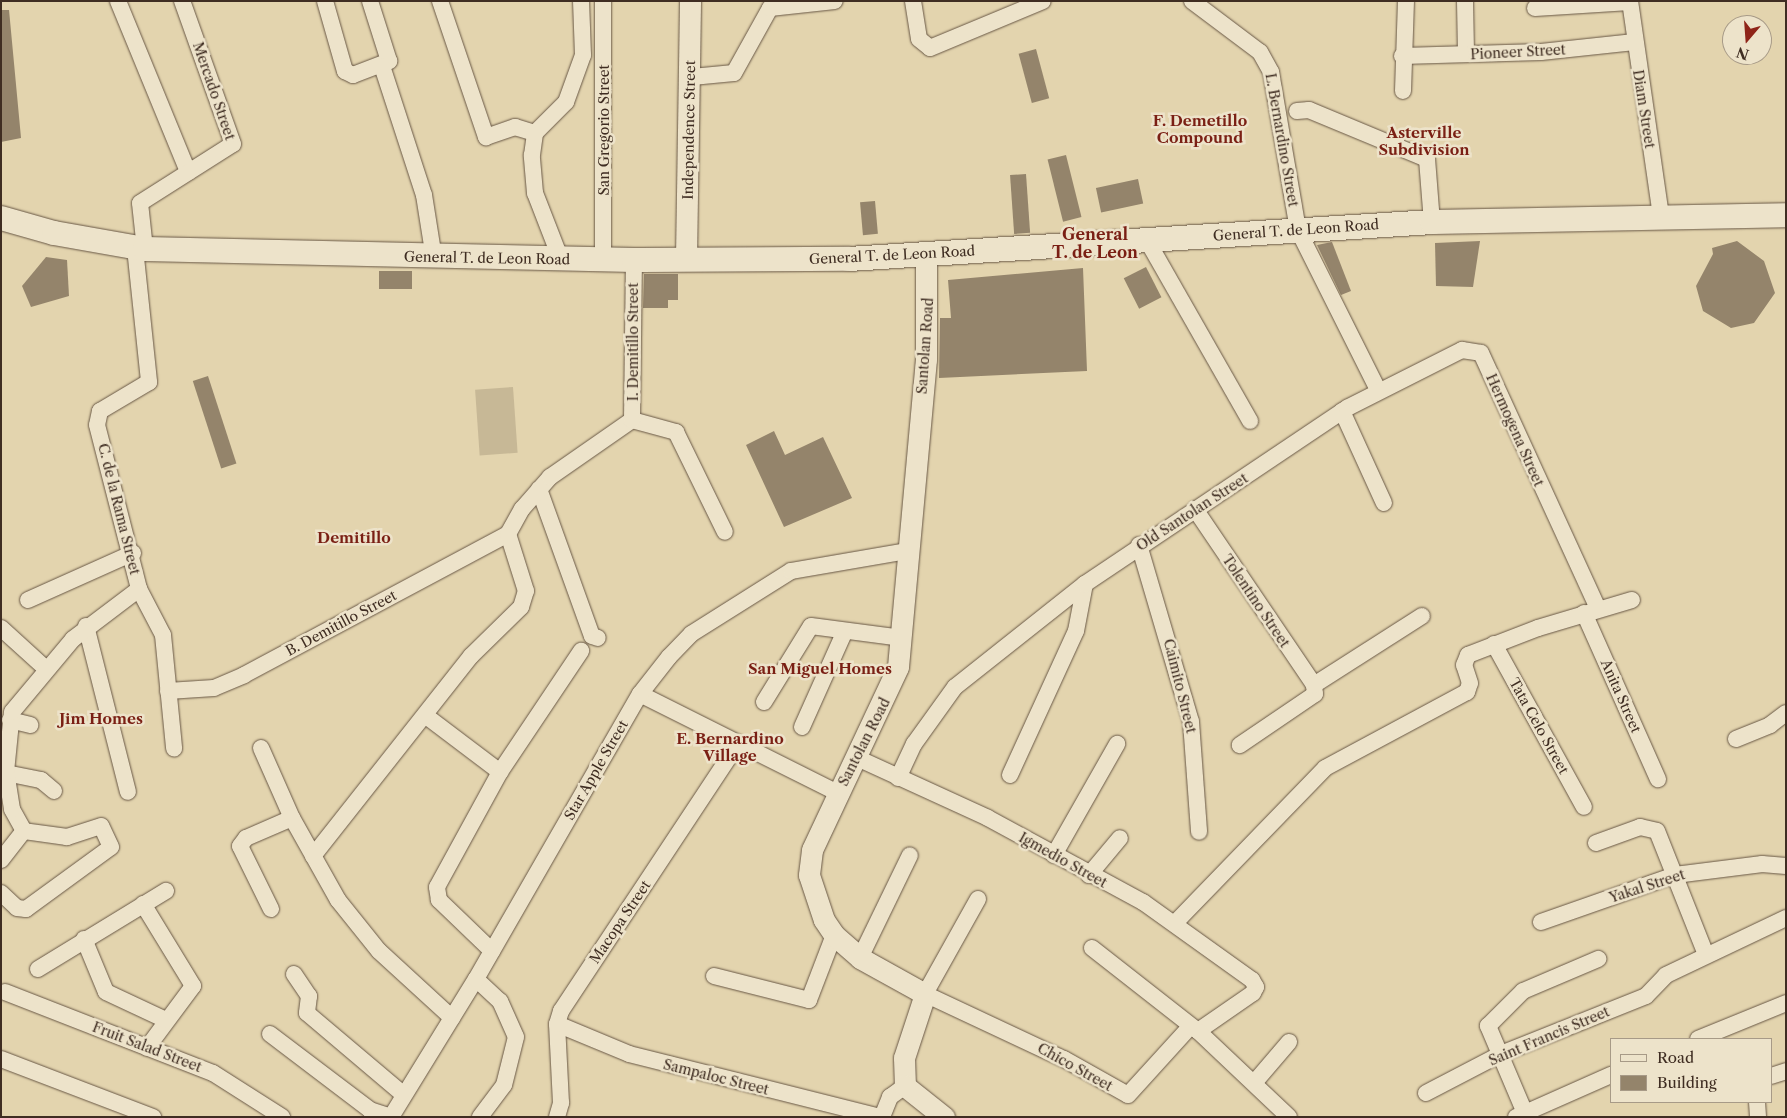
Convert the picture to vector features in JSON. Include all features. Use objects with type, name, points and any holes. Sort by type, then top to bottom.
[{"type":"main road","name":"General T. de Leon Road","points":[[1,218],[54,233],[140,249],[434,258],[634,260],[926,254],[1148,242],[1432,222],[1786,216]]},
{"type":"street","points":[[118,1],[188,172]]},
{"type":"street","name":"Mercado Street","points":[[140,249],[140,203],[188,172],[230,151],[233,141],[182,1]]},
{"type":"street","points":[[325,1],[347,73],[382,66],[389,58],[370,1]]},
{"type":"street","points":[[440,1],[486,137],[516,127],[535,133]]},
{"type":"street","points":[[561,260],[535,193],[531,172],[535,133],[566,102],[584,55],[581,1]]},
{"type":"street","name":"San Gregorio Street","points":[[603,1],[603,260]]},
{"type":"street","name":"Independence Street","points":[[686,258],[692,76],[690,1]]},
{"type":"street","points":[[692,76],[734,73],[770,5],[835,1]]},
{"type":"street","points":[[913,1],[919,39],[930,48],[1004,9],[1043,1]]},
{"type":"street","points":[[1402,90],[1402,56],[1406,1]]},
{"type":"street","points":[[1465,1],[1466,54]]},
{"type":"street","points":[[1535,8],[1630,2]]},
{"type":"street","name":"Diam Street","points":[[1630,2],[1634,42],[1661,217]]},
{"type":"street","name":"L. Bernardino Street","points":[[1200,3],[1260,52],[1271,72],[1298,230]]},
{"type":"street","name":"Pioneer Street","points":[[1402,56],[1466,54],[1634,42]]},
{"type":"street","points":[[382,66],[424,195],[434,258]]},
{"type":"street","points":[[1297,111],[1310,110],[1427,159],[1432,222]]},
{"type":"street","points":[[1298,230],[1378,390]]},
{"type":"street","points":[[1148,242],[1250,421]]},
{"type":"street","name":"C. de la Rama Street","points":[[8,714],[45,668],[86,626],[139,589],[133,553],[97,425],[100,411],[149,382],[140,249]]},
{"type":"street","name":"Santolan Road","points":[[925,994],[860,958],[834,935],[824,920],[809,875],[812,850],[855,757],[892,687],[902,638],[907,551],[926,359],[926,254]]},
{"type":"street","name":"I. Demitillo Street","points":[[508,534],[539,489],[578,456],[632,420],[634,260]]},
{"type":"street","name":"Hermogena Street","points":[[1378,390],[1462,350],[1481,353],[1591,611]]},
{"type":"street","name":"Old Santolan Street","points":[[898,778],[914,744],[955,687],[1085,584],[1139,545],[1378,390]]},
{"type":"street","points":[[1342,412],[1384,503]]},
{"type":"street","points":[[632,420],[676,432],[725,532]]},
{"type":"street","points":[[539,489],[592,636],[598,638]]},
{"type":"street","name":"Tolentino Street","points":[[1195,509],[1315,690]]},
{"type":"street","points":[[313,856],[426,716],[471,656],[525,600],[508,534]]},
{"type":"street","name":"B. Demitillo Street","points":[[168,691],[214,688],[244,675],[508,534]]},
{"type":"street","name":"Caimito Street","points":[[1139,545],[1191,722],[1199,832]]},
{"type":"street","name":"Star Apple Street","points":[[391,1117],[403,1094],[476,979],[640,694],[691,634],[773,580],[792,571],[907,551]]},
{"type":"street","points":[[28,600],[133,553]]},
{"type":"street","points":[[1010,776],[1076,631],[1085,584]]},
{"type":"street","points":[[139,589],[163,635],[174,748]]},
{"type":"street","points":[[1174,923],[1325,768],[1467,692],[1470,683],[1465,659],[1494,644],[1591,611],[1632,600]]},
{"type":"street","name":"Anita Street","points":[[1591,611],[1658,778]]},
{"type":"street","points":[[1240,745],[1315,690],[1422,616]]},
{"type":"street","points":[[86,626],[128,792]]},
{"type":"street","points":[[764,702],[811,626],[844,632],[902,638]]},
{"type":"street","points":[[1,628],[45,668]]},
{"type":"street","points":[[802,727],[844,632]]},
{"type":"street","name":"Tata Celo Street","points":[[1494,644],[1584,807]]},
{"type":"street","points":[[492,950],[435,894],[500,772],[581,651]]},
{"type":"street","points":[[640,694],[838,793]]},
{"type":"street","points":[[1736,739],[1786,713]]},
{"type":"street","points":[[24,831],[12,809],[4,772],[8,714],[30,726]]},
{"type":"street","points":[[426,716],[500,772]]},
{"type":"street","name":"Macopa Street","points":[[556,1024],[738,744]]},
{"type":"street","points":[[1054,855],[1117,744]]},
{"type":"street","points":[[262,748],[292,818],[353,921],[452,1018]]},
{"type":"street","name":"Igmedio Street","points":[[855,757],[988,818],[1174,923],[1256,987],[1194,1029]]},
{"type":"street","points":[[4,772],[41,780],[54,791]]},
{"type":"street","points":[[272,909],[240,846],[246,838],[292,818]]},
{"type":"street","points":[[1,893],[17,908],[26,909],[111,847],[102,826],[67,837],[24,831]]},
{"type":"street","points":[[1596,843],[1640,827],[1658,831],[1706,955]]},
{"type":"street","points":[[1,860],[24,831]]},
{"type":"street","points":[[1089,876],[1120,838]]},
{"type":"street","points":[[860,958],[910,855]]},
{"type":"street","name":"Yakal Street","points":[[1541,922],[1675,875],[1762,864],[1786,866]]},
{"type":"street","points":[[38,969],[84,939],[166,891]]},
{"type":"street","points":[[944,1117],[904,1086],[904,1058],[925,994],[978,899]]},
{"type":"street","points":[[143,904],[193,986],[147,1048]]},
{"type":"street","name":"Saint Francis Street","points":[[1426,1093],[1501,1054],[1646,996],[1666,975],[1786,918]]},
{"type":"street","points":[[714,976],[809,1000],[834,935]]},
{"type":"street","points":[[84,939],[106,992],[166,1020]]},
{"type":"street","points":[[1092,948],[1194,1029],[1289,1117]]},
{"type":"street","points":[[1598,959],[1523,991],[1488,1026],[1501,1054],[1520,1115],[1543,1112],[1610,1076]]},
{"type":"street","points":[[294,974],[309,996],[306,1013],[403,1094]]},
{"type":"street","points":[[476,979],[500,1001],[516,1038],[504,1085],[480,1117]]},
{"type":"street","name":"Fruit Salad Street","points":[[6,992],[213,1073],[282,1117]]},
{"type":"street","name":"Chico Street","points":[[925,994],[1064,1059],[1128,1094],[1194,1029]]},
{"type":"street","points":[[1700,1038],[1786,1003]]},
{"type":"street","points":[[556,1024],[561,1103],[557,1117]]},
{"type":"street","name":"Sampaloc Street","points":[[556,1024],[629,1054],[881,1117],[890,1097],[904,1086]]},
{"type":"street","points":[[270,1034],[370,1110],[391,1117]]},
{"type":"street","points":[[1254,1083],[1290,1042]]},
{"type":"street","points":[[1,1059],[153,1117]]},
{"type":"street","points":[[1772,1076],[1786,1071]]},
{"type":"street","points":[[1757,1103],[1758,1117]]},
{"type":"shaded area","points":[[513,387],[518,453],[480,455],[475,390]]},
{"type":"building","points":[[1,10],[9,10],[21,138],[1,142]]},
{"type":"building","points":[[1036,49],[1049,98],[1032,103],[1019,54]]},
{"type":"building","points":[[1066,155],[1081,217],[1063,222],[1048,160]]},
{"type":"building","points":[[1026,174],[1030,233],[1014,234],[1010,175]]},
{"type":"building","points":[[1138,179],[1143,203],[1101,212],[1096,188]]},
{"type":"building","points":[[875,201],[878,234],[863,235],[860,202]]},
{"type":"building","points":[[1480,241],[1473,287],[1436,286],[1435,243]]},
{"type":"building","points":[[1737,241],[1764,261],[1775,293],[1754,323],[1731,328],[1703,311],[1696,286],[1713,254],[1712,248]]},
{"type":"building","points":[[1332,242],[1351,291],[1341,295],[1317,245]]},
{"type":"building","points":[[46,257],[67,260],[69,296],[31,307],[22,286]]},
{"type":"building","points":[[1146,267],[1161,297],[1139,309],[1124,278]]},
{"type":"building","points":[[1083,268],[1087,371],[939,378],[940,318],[951,318],[948,280]]},
{"type":"building","points":[[379,271],[412,271],[412,289],[379,289]]},
{"type":"building","points":[[644,274],[678,274],[678,300],[668,300],[668,308],[643,308]]},
{"type":"building","points":[[208,376],[236,463],[221,468],[193,381]]},
{"type":"building","points":[[774,431],[785,455],[823,437],[852,498],[784,527],[746,445]]},
{"type":"district","name":"F. Demetillo Compound","points":[[1200,128]]},
{"type":"district","name":"Asterville Subdivision","points":[[1424,140]]},
{"type":"district","name":"General T. de Leon","points":[[1095,243]]},
{"type":"district","name":"Demitillo","points":[[354,538]]},
{"type":"district","name":"San Miguel Homes","points":[[820,669]]},
{"type":"district","name":"Jim Homes","points":[[101,719]]},
{"type":"district","name":"E. Bernardino Village","points":[[730,746]]}]
